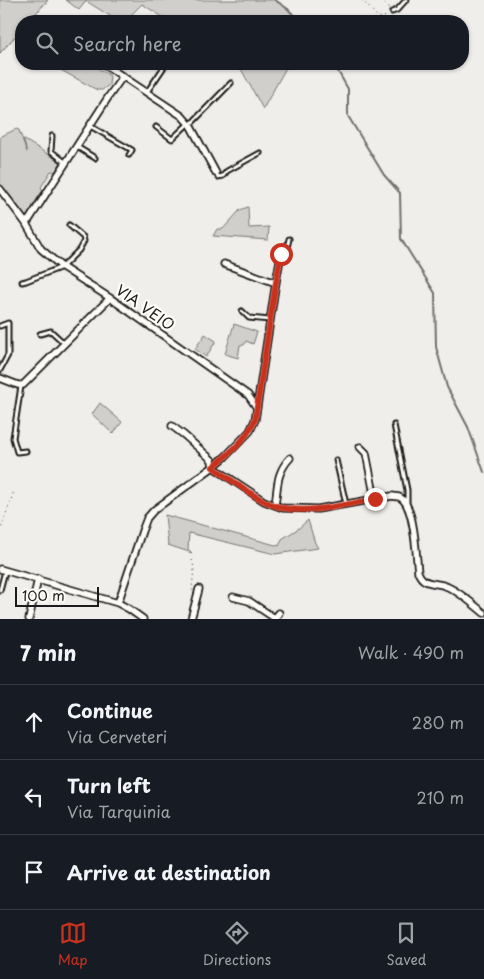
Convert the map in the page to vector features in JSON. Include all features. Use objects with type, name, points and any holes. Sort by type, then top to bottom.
[{"type":"street","points":[[114,70],[182,116],[190,124],[216,173]]},
{"type":"street","points":[[25,222],[29,220],[123,76]]},
{"type":"street","name":"VIA VEIO","points":[[0,189],[25,222],[41,249],[62,268],[110,298],[248,395],[257,408]]},
{"type":"street","points":[[118,603],[147,518],[154,510],[213,467],[242,441],[250,431],[255,420],[281,254]]},
{"type":"street","points":[[224,264],[276,283]]},
{"type":"street","points":[[0,378],[23,385],[110,298]]},
{"type":"street","points":[[172,426],[212,460],[213,467],[264,501],[283,508],[318,509],[392,496],[399,497],[407,503],[412,518],[418,572],[421,578],[426,582],[453,589],[484,613]]},
{"type":"street","points":[[360,447],[366,453],[375,499]]},
{"type":"street","points":[[275,505],[280,470],[290,458]]},
{"type":"street","points":[[3,570],[118,603],[129,608],[143,619]]},
{"type":"street","points":[[29,619],[38,579]]},
{"type":"street","points":[[191,619],[199,589]]},
{"type":"street","points":[[233,597],[253,603],[275,619],[279,613]]},
{"type":"lane","points":[[392,12],[397,10],[406,0]]},
{"type":"lane","points":[[147,92],[162,70]]},
{"type":"lane","points":[[156,127],[172,139],[190,124],[231,83]]},
{"type":"lane","points":[[89,126],[132,150],[129,155]]},
{"type":"lane","points":[[52,136],[51,151],[66,162]]},
{"type":"lane","points":[[76,146],[95,158]]},
{"type":"lane","points":[[216,173],[218,177],[223,176],[227,171],[260,153]]},
{"type":"lane","points":[[22,282],[62,268],[79,250],[84,237],[68,225]]},
{"type":"lane","points":[[281,254],[286,252],[289,239]]},
{"type":"lane","points":[[242,311],[249,318],[270,320]]},
{"type":"lane","points":[[0,326],[8,324],[8,355],[0,370]]},
{"type":"lane","points":[[40,334],[51,331],[64,343]]},
{"type":"lane","points":[[21,385],[13,438],[17,452],[26,451]]},
{"type":"lane","points":[[394,425],[407,490],[407,503]]},
{"type":"lane","points":[[336,460],[346,504]]},
{"type":"lane","points":[[0,590],[3,570]]},
{"type":"path","points":[[34,15],[48,0]]},
{"type":"path","points":[[362,0],[376,15]]},
{"type":"path","points":[[382,0],[392,12],[387,15]]},
{"type":"path","points":[[0,53],[15,37]]},
{"type":"path","points":[[0,532],[14,491]]},
{"type":"path","points":[[192,560],[194,568],[192,589],[197,597]]},
{"type":"shaded area","points":[[0,0],[48,0],[34,15],[15,15],[15,37],[0,53]]},
{"type":"shaded area","points":[[66,0],[275,0],[294,15],[159,15],[142,4],[131,15],[108,15],[86,1],[79,10]]},
{"type":"shaded area","points":[[61,70],[100,70],[110,76],[109,85],[102,90],[97,90]]},
{"type":"shaded area","points":[[242,70],[285,70],[263,109]]},
{"type":"shaded area","points":[[16,129],[19,130],[27,152],[23,139],[61,162],[55,172],[51,171],[41,187],[43,190],[33,205],[35,210],[25,220],[0,186],[0,137]]},
{"type":"shaded area","points":[[248,207],[249,228],[269,227],[268,240],[213,236],[217,229],[223,229],[240,210]]},
{"type":"shaded area","points":[[234,324],[257,332],[253,344],[246,341],[244,345],[240,345],[238,358],[225,354]]},
{"type":"shaded area","points":[[205,334],[216,341],[206,357],[195,349]]},
{"type":"shaded area","points":[[100,403],[122,422],[113,434],[92,414]]},
{"type":"shaded area","points":[[165,515],[279,546],[282,539],[308,520],[318,548],[275,554],[189,533],[188,549],[192,553],[168,545]]},
{"type":"waterway","points":[[275,0],[294,15]]},
{"type":"waterway","points":[[337,70],[348,89],[348,116],[384,175],[400,193],[401,239],[435,293],[436,347],[447,387],[468,427],[484,472]]},
{"type":"route","points":[[281,254],[255,420],[250,431],[242,441],[213,467],[264,501],[283,508],[318,509],[375,499]]}]
